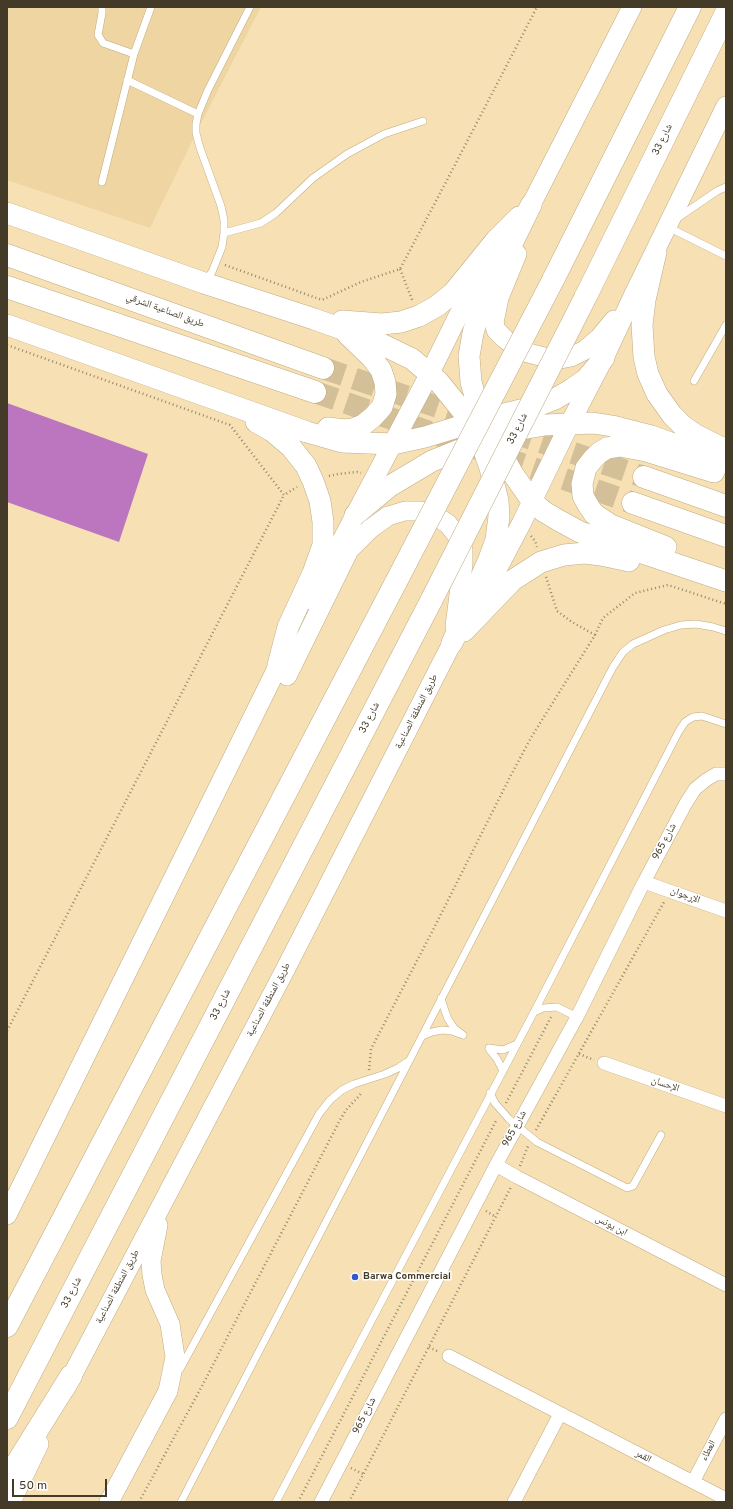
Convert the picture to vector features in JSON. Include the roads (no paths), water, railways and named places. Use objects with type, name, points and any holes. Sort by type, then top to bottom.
[{"type":"highway","points":[[7,1326],[553,280],[690,7]]},
{"type":"highway","name":"شارع 33","points":[[7,1418],[432,599],[585,298],[726,14]]},
{"type":"highway","name":"طريق الصناعية الشرقي","points":[[7,255],[323,368]]},
{"type":"highway","points":[[7,287],[315,392]]},
{"type":"highway","points":[[644,477],[726,506]]},
{"type":"highway","points":[[633,503],[726,536]]},
{"type":"highway","points":[[7,1478],[71,1376]]},
{"type":"main road","points":[[314,319],[382,324],[402,322],[419,316],[437,306],[453,293],[496,240],[531,205]]},
{"type":"main road","points":[[452,644],[490,559],[496,540],[499,516],[498,501],[471,382],[469,356],[473,333],[480,309],[531,205]]},
{"type":"main road","points":[[7,214],[204,283],[338,327],[397,351],[430,374],[447,390],[482,430],[532,501],[544,511],[580,532],[726,581]]},
{"type":"main road","points":[[656,252],[642,325],[644,357],[648,374],[657,394],[672,415],[683,426],[696,435],[726,450]]},
{"type":"main road","points":[[7,320],[45,327],[325,427],[345,430],[353,429],[373,417],[382,407],[386,394],[385,382],[381,370],[372,358],[338,327]]},
{"type":"main road","points":[[7,326],[324,438],[342,442],[393,444],[425,437],[482,430],[522,429],[545,425],[593,423],[631,430],[726,463]]},
{"type":"main road","points":[[355,515],[390,486],[409,473],[450,453],[482,430],[555,399],[572,389],[585,380],[604,358]]},
{"type":"main road","points":[[227,404],[272,431],[291,447],[306,466],[320,501],[324,545],[288,627],[278,665]]},
{"type":"main road","points":[[726,475],[680,463],[646,451],[620,446],[607,448],[592,459],[586,468],[582,484],[584,496],[594,514],[611,526],[726,572]]},
{"type":"main road","points":[[452,644],[490,602],[513,580],[541,562],[564,556],[586,553],[615,557],[700,584],[726,589]]},
{"type":"street","points":[[7,1215],[248,729],[278,665],[355,515],[430,374],[459,314],[481,276],[531,205],[632,7]]},
{"type":"street","points":[[532,501],[669,226],[726,106]]},
{"type":"street","points":[[531,205],[518,253],[498,298],[494,314],[496,330],[505,339],[521,351],[555,360],[571,357],[585,350],[599,338],[634,294]]},
{"type":"street","name":"طريق المنطقة الصناعية","points":[[11,1502],[71,1376],[285,970],[452,644],[491,581],[532,501]]},
{"type":"street","points":[[248,729],[278,693],[349,550],[370,529],[388,516],[405,511],[421,511],[436,516],[448,524],[458,537],[462,550],[463,564],[452,644]]},
{"type":"street","name":"شارع 965","points":[[321,1502],[496,1165],[577,1017],[644,882],[695,789],[716,774],[726,774]]},
{"type":"street","name":"الإرجوان","points":[[644,882],[726,911]]},
{"type":"street","name":"الإحسان","points":[[604,1063],[726,1106]]},
{"type":"street","name":"ابن يونس","points":[[496,1165],[726,1285]]},
{"type":"street","points":[[109,1502],[168,1390],[175,1357],[170,1324],[155,1290],[151,1261],[161,1206]]},
{"type":"street","name":"القمر","points":[[449,1356],[693,1482],[723,1500]]},
{"type":"street","points":[[514,1502],[560,1414]]},
{"type":"street","name":"العطاء","points":[[693,1482],[726,1419]]},
{"type":"lane","points":[[102,7],[98,35],[103,43],[134,54]]},
{"type":"lane","points":[[102,182],[134,54],[151,7]]},
{"type":"lane","points":[[204,283],[217,262],[222,247],[224,220],[221,206],[196,133],[198,114],[208,90],[250,7]]},
{"type":"lane","points":[[127,80],[198,114]]},
{"type":"lane","points":[[224,233],[253,226],[269,218],[313,178],[353,150],[384,134],[423,121]]},
{"type":"lane","points":[[726,187],[717,191],[669,226],[726,256]]},
{"type":"lane","points":[[694,381],[726,325]]},
{"type":"lane","points":[[180,1502],[609,674],[623,652],[633,644],[647,637],[681,626],[696,624],[726,631]]},
{"type":"lane","points":[[276,1502],[534,1012],[684,722],[693,717],[702,716],[726,724]]},
{"type":"lane","points":[[422,1036],[442,1030],[452,1031],[463,1035],[454,1028],[448,1018],[441,998]]},
{"type":"lane","points":[[534,1012],[543,1008],[557,1007],[577,1017]]},
{"type":"lane","points":[[503,1071],[489,1048],[503,1050],[517,1044]]},
{"type":"lane","points":[[168,1390],[318,1114],[330,1100],[342,1090],[392,1071],[409,1060]]},
{"type":"lane","points":[[490,1093],[502,1111],[517,1126],[544,1147],[627,1188],[633,1186],[661,1135]]},
{"type":"tunnel","points":[[323,368],[644,477]]},
{"type":"tunnel","points":[[315,392],[633,503]]},
{"type":"place","name":"Barwa Commercial","points":[[355,1277]]}]
